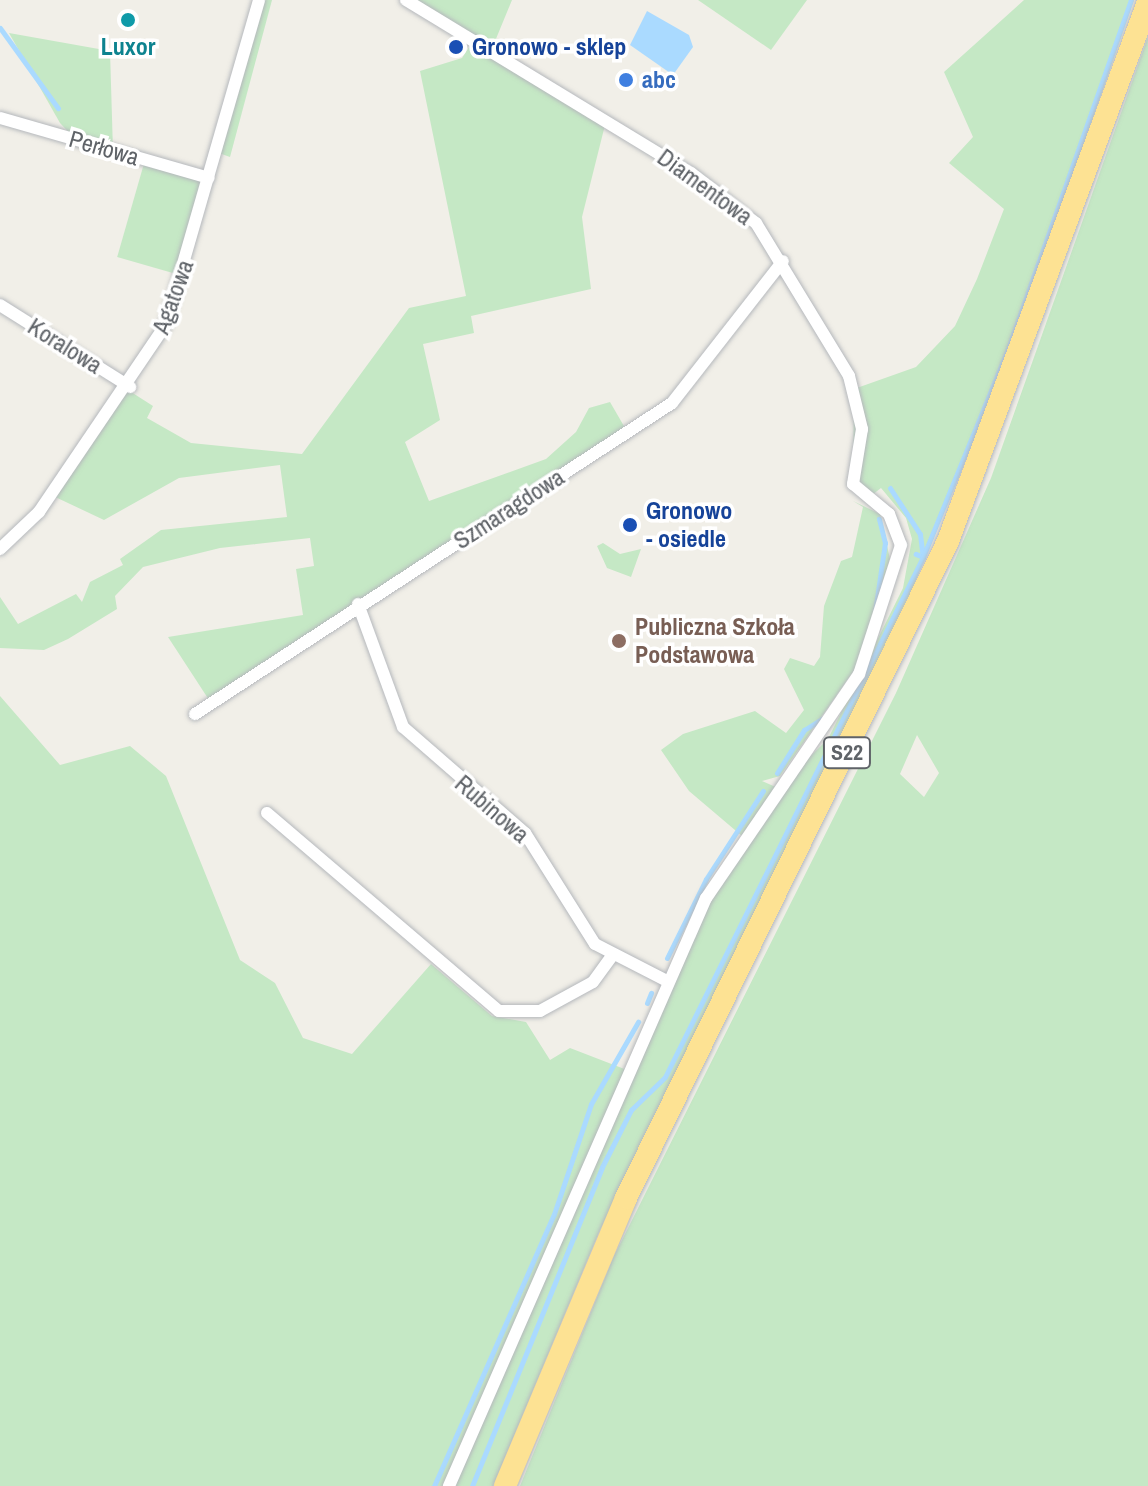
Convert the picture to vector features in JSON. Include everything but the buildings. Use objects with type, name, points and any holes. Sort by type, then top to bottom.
[{"type":"highway","name":"S22","points":[[505,1486],[626,1198],[948,541],[1148,2]]},
{"type":"street","name":"Agatowa","points":[[0,549],[39,512],[130,387],[177,298],[259,0]]},
{"type":"street","name":"Diamentowa","points":[[406,0],[704,182],[751,218],[783,261],[854,389],[862,429],[853,484],[881,504],[901,539],[875,640],[821,734],[719,873],[667,981]]},
{"type":"street","name":"Perłowa","points":[[0,118],[209,178]]},
{"type":"street","name":"Szmaragdowa","points":[[195,714],[358,604],[672,403],[783,261]]},
{"type":"street","name":"Koralowa","points":[[0,305],[130,387]]},
{"type":"street","name":"Rubinowa","points":[[358,604],[403,727],[519,827],[595,944],[612,956],[667,981]]},
{"type":"street","points":[[267,813],[499,1011],[540,1011],[593,982],[612,956]]},
{"type":"street","points":[[449,1486],[667,981]]},
{"type":"green space","points":[[259,0],[272,0],[230,157],[216,152]]},
{"type":"green space","points":[[406,0],[512,0],[491,51],[606,121],[582,217],[591,289],[471,316],[474,333],[423,344],[440,420],[405,442],[429,501],[546,459],[576,432],[589,408],[610,402],[628,433],[211,703],[168,637],[303,615],[296,569],[314,566],[310,538],[220,548],[143,567],[115,596],[117,609],[68,639],[44,650],[0,648],[0,597],[18,624],[76,594],[82,602],[90,582],[123,565],[120,559],[161,530],[287,517],[280,465],[179,478],[104,520],[51,495],[128,390],[153,406],[147,418],[191,443],[302,454],[409,308],[466,296],[420,71],[462,58],[473,41]]},
{"type":"green space","points":[[698,0],[807,0],[771,50]]},
{"type":"green space","points":[[1024,0],[1134,0],[1050,241],[914,585],[599,1232],[493,1486],[0,1486],[0,696],[60,765],[130,746],[166,776],[240,960],[275,983],[303,1038],[352,1054],[431,964],[492,1016],[526,1022],[550,1060],[570,1048],[627,1070],[742,836],[689,791],[661,750],[683,734],[755,711],[786,733],[804,710],[784,669],[790,658],[814,666],[820,657],[824,606],[841,561],[852,557],[863,507],[853,501],[880,514],[890,559],[857,666],[780,776],[762,781],[778,788],[828,739],[903,588],[912,539],[906,518],[881,488],[872,495],[853,484],[854,389],[916,367],[955,326],[977,279],[1004,209],[949,163],[973,137],[944,72]]},
{"type":"green space","points":[[9,33],[110,51],[113,151],[76,140],[60,123]]},
{"type":"green space","points":[[1148,37],[1148,1486],[520,1486],[614,1256],[896,693],[991,478]],"holes":[[[917,735],[939,773],[924,797],[900,774]]]},
{"type":"green space","points":[[145,160],[208,178],[181,275],[117,257]]},
{"type":"green space","points":[[603,543],[620,554],[641,549],[631,577],[607,568],[597,546]]},
{"type":"water","points":[[647,11],[689,35],[693,47],[673,75],[630,45]]},
{"type":"waterway","points":[[472,1486],[602,1167],[631,1110],[665,1077],[923,557],[1009,346],[1131,0]]},
{"type":"waterway","points":[[0,28],[58,108]]},
{"type":"waterway","points":[[890,488],[920,534],[923,557],[916,554]]},
{"type":"waterway","points":[[875,612],[885,543],[879,519]]},
{"type":"waterway","points":[[777,773],[804,730],[823,718]]},
{"type":"waterway","points":[[667,958],[706,879],[763,791]]},
{"type":"waterway","points":[[647,1003],[651,993]]},
{"type":"waterway","points":[[434,1486],[554,1214],[591,1104],[638,1022]]},
{"type":"place","name":"Luxor","points":[[128,20]]},
{"type":"place","name":"Gronowo - sklep","points":[[456,47]]},
{"type":"place","name":"abc","points":[[626,80]]},
{"type":"place","name":"Gronowo - osiedle","points":[[630,525]]},
{"type":"place","name":"Publiczna Szkoła Podstawowa","points":[[619,641]]}]
